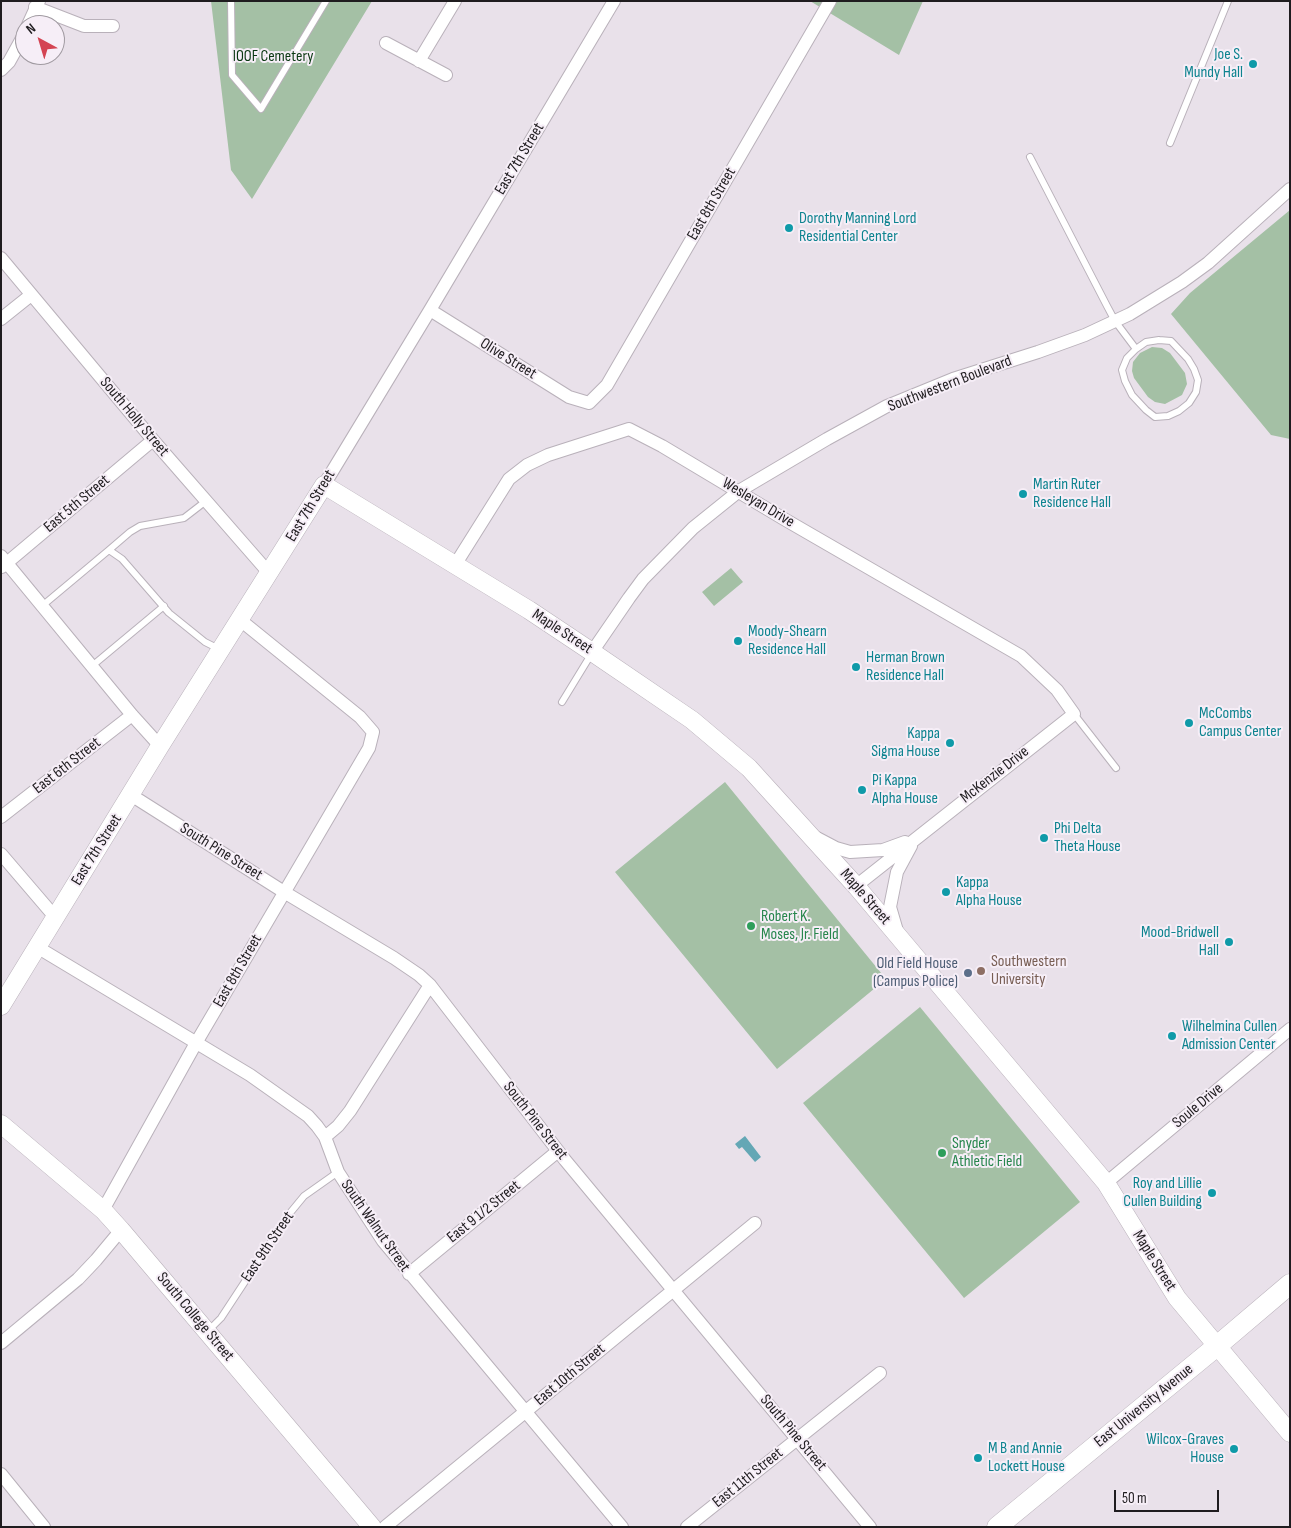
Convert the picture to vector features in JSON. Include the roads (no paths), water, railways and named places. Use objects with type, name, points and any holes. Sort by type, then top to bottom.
[{"type":"main road","name":"East University Avenue","points":[[997,1527],[1290,1284]]},
{"type":"street","points":[[419,61],[455,1]]},
{"type":"street","name":"East 7th Street","points":[[1,1006],[160,746],[324,484],[614,1]]},
{"type":"street","name":"East 8th Street","points":[[589,403],[607,385],[830,1]]},
{"type":"street","points":[[32,15],[36,3],[84,26],[113,26]]},
{"type":"street","points":[[386,43],[446,75]]},
{"type":"street","points":[[1,70],[9,62],[15,51]]},
{"type":"street","name":"Southwestern Boulevard","points":[[592,652],[643,579],[693,528],[739,491],[828,438],[887,406],[953,379],[1085,335],[1130,314],[1182,282],[1208,263],[1290,189]]},
{"type":"street","name":"South Holly Street","points":[[1,258],[153,440],[269,573]]},
{"type":"street","points":[[1,319],[31,295]]},
{"type":"street","name":"Olive Street","points":[[430,310],[569,397],[589,403]]},
{"type":"street","name":"Wesleyan Drive","points":[[454,565],[509,479],[527,465],[548,455],[629,429],[662,446],[1021,656],[1057,690],[1074,714]]},
{"type":"street","name":"East 5th Street","points":[[3,563],[153,440]]},
{"type":"street","name":"Maple Street","points":[[324,484],[529,610],[592,652],[692,720],[749,768],[856,886],[1106,1183],[1178,1298],[1290,1434]]},
{"type":"street","points":[[3,563],[42,606],[160,746]]},
{"type":"street","name":"East 8th Street","points":[[103,1210],[196,1043],[369,748],[373,732],[360,717],[239,619]]},
{"type":"street","name":"McKenzie Drive","points":[[856,886],[1074,714]]},
{"type":"street","name":"East 6th Street","points":[[1,817],[132,715]]},
{"type":"street","name":"South Pine Street","points":[[131,795],[284,892],[394,958],[430,985],[558,1151],[870,1527]]},
{"type":"street","name":"McKenzie Drive","points":[[812,836],[836,848],[850,852],[883,850],[916,837]]},
{"type":"street","name":"McKenzie Drive","points":[[898,935],[890,907],[897,872],[916,837]]},
{"type":"street","points":[[1,854],[55,917]]},
{"type":"street","name":"South Walnut Street","points":[[37,947],[250,1075],[308,1116],[325,1137],[338,1172],[383,1241],[622,1527]]},
{"type":"street","points":[[325,1137],[338,1126],[350,1111],[430,985]]},
{"type":"street","name":"Soule Drive","points":[[1106,1183],[1290,1029]]},
{"type":"street","name":"South College Street","points":[[1,1124],[103,1210],[372,1527]]},
{"type":"street","name":"East 9 1/2 Street","points":[[409,1274],[558,1151]]},
{"type":"street","name":"East 10th Street","points":[[385,1527],[755,1223]]},
{"type":"street","points":[[1,1343],[78,1279],[121,1230]]},
{"type":"street","name":"East 11th Street","points":[[687,1527],[880,1373]]},
{"type":"street","points":[[1,1474],[44,1527]]},
{"type":"lane","points":[[231,1],[232,75],[261,109],[326,1]]},
{"type":"lane","points":[[1170,143],[1228,1]]},
{"type":"lane","points":[[1030,157],[1115,321],[1136,349]]},
{"type":"lane","points":[[1171,341],[1188,359],[1198,380],[1196,392],[1189,403],[1180,411],[1168,416],[1155,417],[1132,395],[1122,370],[1126,358],[1136,349],[1146,342],[1171,341]]},
{"type":"lane","points":[[42,606],[130,532],[140,526],[184,518],[206,501]]},
{"type":"lane","points":[[109,550],[122,559],[169,613],[205,642],[220,650]]},
{"type":"lane","points":[[92,666],[164,606]]},
{"type":"lane","points":[[562,702],[592,652]]},
{"type":"lane","points":[[1074,714],[1116,768]]},
{"type":"lane","name":"East 9th Street","points":[[207,1332],[221,1318],[290,1213],[304,1196],[338,1172]]},
{"type":"water","points":[[745,1136],[761,1157],[755,1162],[742,1147],[739,1149],[735,1144]]},
{"type":"place","name":"Joe S. Mundy Hall","points":[[1253,64]]},
{"type":"place","name":"Dorothy Manning Lord Residential Center","points":[[789,228]]},
{"type":"place","name":"Martin Ruter Residence Hall","points":[[1023,494]]},
{"type":"place","name":"Moody-Shearn Residence Hall","points":[[738,641]]},
{"type":"place","name":"Herman Brown Residence Hall","points":[[856,667]]},
{"type":"place","name":"McCombs Campus Center","points":[[1189,723]]},
{"type":"place","name":"Kappa Sigma House","points":[[950,743]]},
{"type":"place","name":"Pi Kappa Alpha House","points":[[862,790]]},
{"type":"place","name":"Phi Delta Theta House","points":[[1044,838]]},
{"type":"place","name":"Kappa Alpha House","points":[[946,892]]},
{"type":"place","name":"Robert K. Moses, Jr. Field","points":[[751,926]]},
{"type":"place","name":"Mood-Bridwell Hall","points":[[1229,942]]},
{"type":"place","name":"Southwestern University","points":[[981,971]]},
{"type":"place","name":"Old Field House (Campus Police)","points":[[968,973]]},
{"type":"place","name":"Wilhelmina Cullen Admission Center","points":[[1172,1036]]},
{"type":"place","name":"Snyder Athletic Field","points":[[942,1153]]},
{"type":"place","name":"Roy and Lillie Cullen Building","points":[[1212,1193]]},
{"type":"place","name":"Wilcox-Graves House","points":[[1234,1449]]},
{"type":"place","name":"M B and Annie Lockett House","points":[[978,1458]]},
{"type":"park label","name":"IOOF Cemetery","points":[[273,57]]}]
